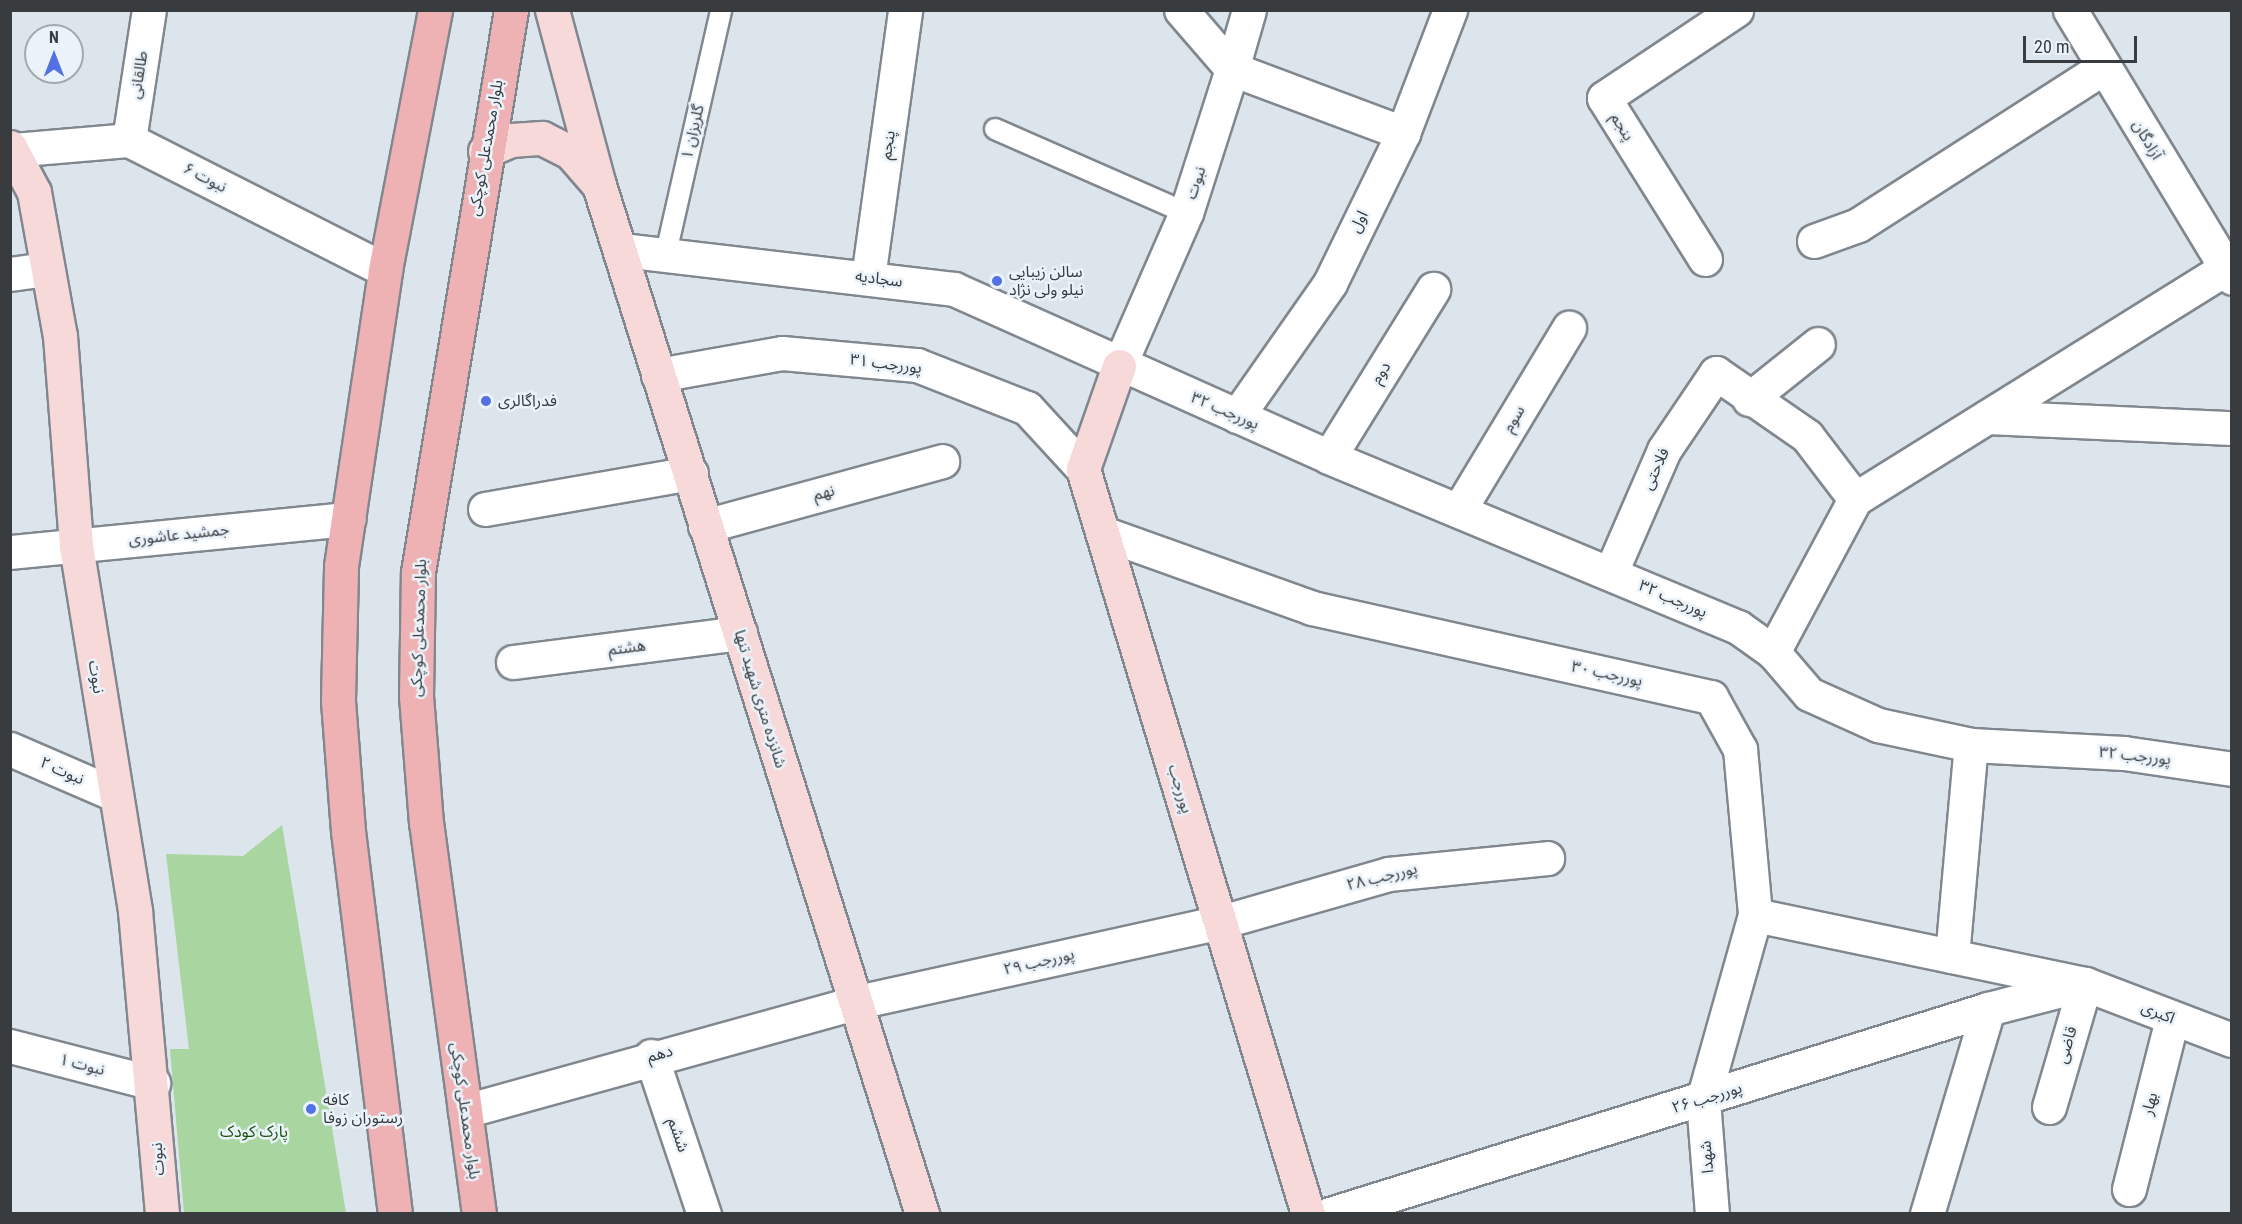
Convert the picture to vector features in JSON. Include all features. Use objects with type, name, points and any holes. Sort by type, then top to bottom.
[{"type":"main road","points":[[395,1214],[339,711],[341,566],[385,270],[435,10]]},
{"type":"main road","name":"بلوار محمدعلی کوچکی","points":[[479,1214],[426,823],[416,697],[418,590],[485,151],[511,10]]},
{"type":"street","name":"طالقانی","points":[[129,140],[149,10]]},
{"type":"street","name":"شانزده متری شهید تنها","points":[[552,10],[599,185],[623,250],[657,375],[690,472],[705,526],[858,1002],[922,1214]]},
{"type":"street","name":"پنجم","points":[[868,278],[905,10]]},
{"type":"street","points":[[1180,10],[1232,69],[1403,133]]},
{"type":"street","points":[[1232,69],[1249,10]]},
{"type":"street","name":"اول","points":[[1237,416],[1330,283],[1403,133],[1450,10]]},
{"type":"street","name":"پنجم","points":[[1705,259],[1604,98],[1736,10]]},
{"type":"street","name":"آزادگان","points":[[2070,10],[2230,270]]},
{"type":"street","points":[[1814,241],[1858,225],[2104,67]]},
{"type":"street","name":"نبوت","points":[[1119,366],[1186,213],[1232,69]]},
{"type":"street","points":[[485,151],[511,140],[542,138],[570,152],[599,185]]},
{"type":"street","points":[[11,148],[129,140]]},
{"type":"street","name":"نبوت ۶","points":[[129,140],[385,270]]},
{"type":"street","name":"نبوت","points":[[11,148],[34,192],[60,336],[76,546],[114,794],[135,911],[153,1083],[162,1214]]},
{"type":"street","name":"سجادیه","points":[[623,250],[666,253],[954,289],[1119,366]]},
{"type":"street","points":[[10,274],[47,269]]},
{"type":"street","points":[[1773,652],[1855,499],[2230,270]]},
{"type":"street","name":"دوم","points":[[1329,457],[1432,289]]},
{"type":"street","name":"سوم","points":[[1459,510],[1569,328]]},
{"type":"street","points":[[1818,344],[1749,399],[1807,436],[1855,499]]},
{"type":"street","name":"پوررجب ۳۱","points":[[657,375],[782,353],[917,365],[1026,408],[1083,469]]},
{"type":"street","points":[[1083,469],[1119,366]]},
{"type":"street","name":"پوررجب ۳۲","points":[[1119,366],[1329,457],[1611,572],[1738,627],[1773,652],[1809,694],[1878,725],[1971,745],[2124,753],[2232,769]]},
{"type":"street","name":"فلاحتی","points":[[1611,572],[1664,450],[1716,373],[1749,399]]},
{"type":"street","points":[[1987,417],[2232,428]]},
{"type":"street","name":"نهم","points":[[705,526],[942,461]]},
{"type":"street","name":"پوررجب","points":[[1083,469],[1308,1214]]},
{"type":"street","points":[[485,509],[690,472]]},
{"type":"street","name":"جمشید عاشوری","points":[[10,552],[348,519]]},
{"type":"street","name":"پوررجب ۳۰","points":[[1103,534],[1312,608],[1711,697],[1740,749],[1755,915],[1703,1100]]},
{"type":"street","name":"هشتم","points":[[513,662],[740,633]]},
{"type":"street","points":[[1952,956],[1971,745]]},
{"type":"street","name":"نبوت ۲","points":[[10,749],[114,794]]},
{"type":"street","name":"پوررجب ۲۸","points":[[1221,922],[1423,866],[1547,858]]},
{"type":"street","name":"اکبری","points":[[1755,915],[2085,984],[2172,1020],[2232,1040]]},
{"type":"street","name":"پوررجب ۲۹","points":[[858,1002],[1221,922]]},
{"type":"street","name":"پوررجب ۲۶","points":[[1330,1214],[1703,1100],[1988,1009],[2085,984]]},
{"type":"street","name":"قاضی","points":[[2049,1107],[2085,984]]},
{"type":"street","name":"دهم","points":[[465,1111],[651,1056],[858,1002]]},
{"type":"street","points":[[1927,1214],[1988,1009]]},
{"type":"street","name":"بهار","points":[[2129,1189],[2172,1020]]},
{"type":"street","name":"نبوت ۱","points":[[10,1046],[153,1083]]},
{"type":"street","name":"ششم","points":[[651,1056],[704,1214]]},
{"type":"street","name":"شهدا","points":[[1703,1100],[1712,1214]]},
{"type":"lane","name":"گلریزان ۱","points":[[666,253],[721,10]]},
{"type":"lane","points":[[995,129],[1186,213]]},
{"type":"green space","name":"پارک کودک","points":[[282,825],[346,1213],[184,1213],[170,1049],[189,1049],[166,854],[243,856]]},
{"type":"place","name":"سالن زیبایی نیلو ولی نژاد","points":[[997,281]]},
{"type":"place","name":"فدراگالری","points":[[486,401]]},
{"type":"place","name":"کافه رستوران زوفا","points":[[311,1109]]}]
